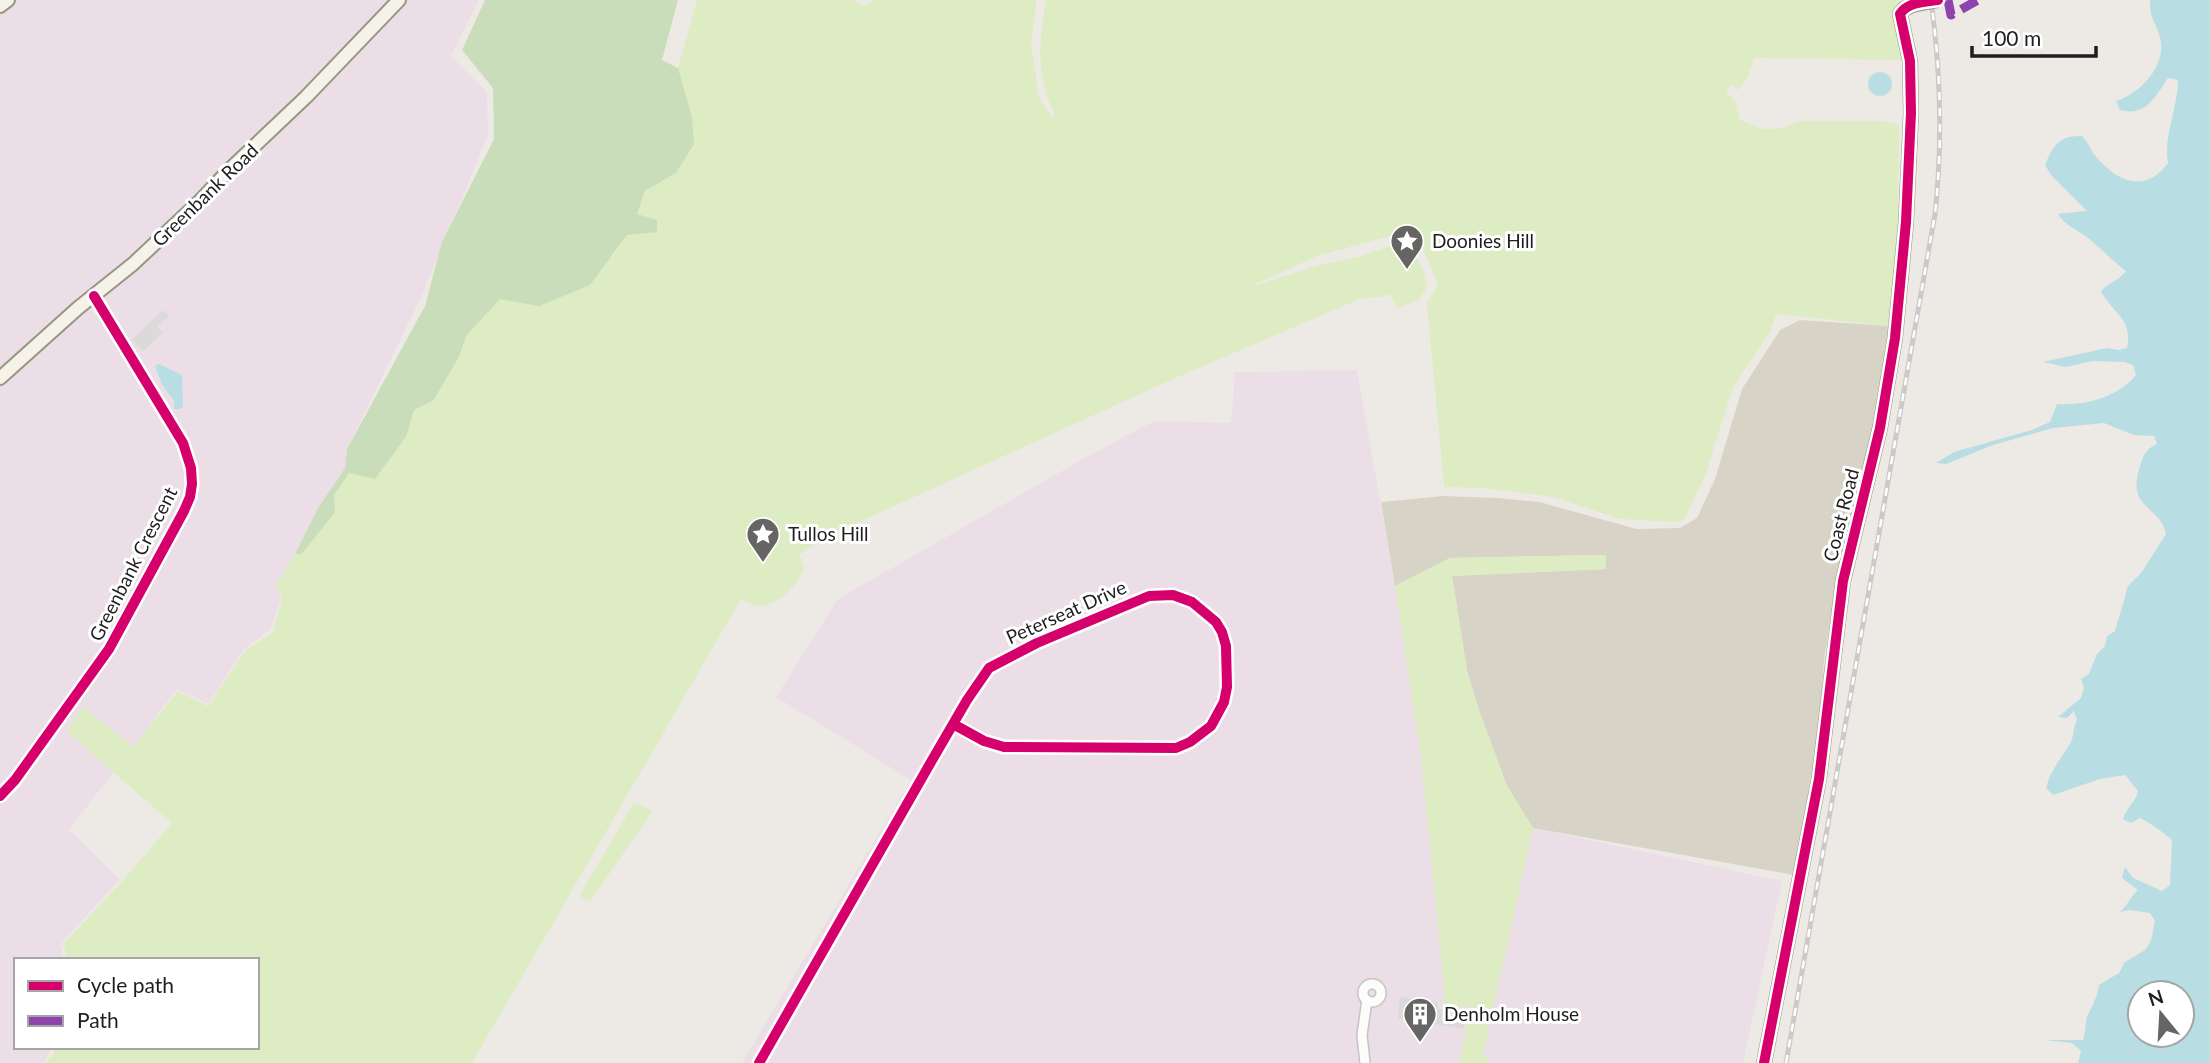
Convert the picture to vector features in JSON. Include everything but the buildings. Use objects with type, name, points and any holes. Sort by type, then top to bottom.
[{"type":"street","points":[[0,6],[8,0]]},
{"type":"street","name":"Greenbank Road","points":[[0,378],[133,264],[200,201],[306,97],[399,0]]},
{"type":"street","name":"Coast Road","points":[[1764,1063],[1819,779],[1843,581],[1889,380],[1910,156],[1910,61],[1900,14],[1912,5],[1938,0]]},
{"type":"street","name":"Greenbank Crescent","points":[[0,796],[15,780],[109,649],[190,497],[191,468],[183,443],[94,296]]},
{"type":"street","name":"Peterseat Drive","points":[[759,1063],[953,724],[989,668],[1037,643],[1140,598],[1165,594],[1192,602],[1216,622],[1222,632],[1227,662],[1224,702],[1211,726],[1190,742],[1176,748],[1004,747],[984,741],[953,724]]},
{"type":"street","points":[[1365,1063],[1362,1035],[1367,1000]]},
{"type":"shaded area","points":[[0,0],[479,0],[451,56],[487,92],[488,135],[422,295],[347,449],[345,468],[318,508],[276,585],[281,598],[270,630],[244,649],[208,704],[177,689],[69,830],[120,879],[60,945],[63,958],[14,958],[14,1049],[51,1049],[44,1063],[0,1063]]},
{"type":"shaded area","points":[[163,310],[169,316],[157,327],[163,333],[143,351],[132,340]]},
{"type":"shaded area","points":[[1800,320],[1889,326],[1882,388],[1838,573],[1824,659],[1820,724],[1794,875],[1533,828],[1507,786],[1479,710],[1467,671],[1452,576],[1605,569],[1606,555],[1450,558],[1395,586],[1381,502],[1444,496],[1497,498],[1539,502],[1637,529],[1680,528],[1697,518],[1715,479],[1742,389],[1780,330]]},
{"type":"shaded area","points":[[1357,370],[1395,586],[1421,756],[1445,996],[1442,1006],[1470,1006],[1483,1055],[1533,828],[1782,881],[1743,1063],[742,1063],[911,780],[776,697],[838,599],[1154,421],[1231,423],[1235,372]]},
{"type":"shaded area","points":[[1400,997],[1438,1002],[1438,1009],[1466,1014],[1464,1029],[1398,1018]]},
{"type":"green space","points":[[485,0],[678,0],[662,60],[678,68],[692,117],[694,144],[676,173],[645,191],[637,214],[657,220],[657,232],[627,235],[590,285],[539,306],[500,299],[466,336],[459,357],[434,400],[414,410],[406,437],[375,479],[349,473],[334,495],[335,512],[302,554],[295,554],[318,508],[345,468],[347,449],[425,306],[442,242],[494,139],[493,88],[462,50]]},
{"type":"green space","points":[[697,0],[854,0],[862,6],[874,0],[1037,0],[1031,42],[1039,98],[1052,117],[1055,115],[1044,86],[1040,59],[1046,0],[1899,0],[1892,14],[1904,60],[1754,58],[1748,77],[1738,90],[1731,85],[1726,91],[1736,103],[1740,120],[1763,129],[1784,128],[1800,121],[1882,121],[1899,125],[1898,223],[1889,326],[1776,314],[1770,332],[1733,387],[1705,476],[1684,519],[1676,522],[1620,519],[1553,497],[1485,488],[1444,487],[1427,303],[1438,285],[1422,246],[1408,231],[1317,256],[1247,288],[1397,244],[1407,246],[1413,251],[1424,271],[1427,287],[1419,300],[1397,308],[1390,294],[1362,298],[1173,379],[824,538],[799,555],[804,568],[801,575],[786,594],[772,603],[757,606],[741,599],[472,1063],[45,1063],[55,1049],[259,1049],[259,958],[67,958],[63,944],[172,823],[66,731],[84,707],[133,747],[178,691],[208,706],[245,651],[273,632],[282,598],[276,585],[295,554],[302,554],[335,512],[334,495],[349,473],[376,478],[406,437],[414,410],[435,400],[459,357],[466,336],[500,298],[539,306],[614,255],[637,214],[645,191],[676,173],[692,117],[678,68]]},
{"type":"green space","points":[[1606,555],[1606,569],[1452,576],[1467,671],[1479,710],[1507,786],[1533,828],[1483,1055],[1489,1057],[1488,1063],[1460,1063],[1470,1006],[1442,1007],[1445,995],[1421,756],[1395,586],[1450,558]]},
{"type":"green space","points":[[634,803],[653,811],[590,901],[579,896]]},
{"type":"water","points":[[2150,0],[2210,0],[2210,1063],[2078,1063],[2081,1051],[2072,1043],[2045,1040],[2083,1040],[2087,1017],[2099,985],[2119,973],[2125,962],[2145,950],[2151,941],[2155,921],[2150,913],[2130,910],[2120,912],[2138,890],[2122,878],[2125,867],[2133,878],[2162,891],[2170,885],[2172,840],[2140,818],[2131,823],[2123,819],[2138,791],[2125,775],[2100,779],[2053,795],[2046,788],[2053,770],[2071,742],[2077,720],[2074,711],[2067,718],[2058,717],[2081,698],[2084,688],[2081,679],[2089,674],[2097,654],[2105,646],[2107,636],[2115,631],[2127,587],[2142,572],[2166,534],[2163,525],[2137,493],[2143,458],[2149,449],[2157,444],[2154,436],[2134,435],[2104,423],[2053,428],[1993,445],[1946,464],[1936,463],[1954,452],[2032,430],[2050,422],[2057,404],[2090,402],[2120,389],[2136,375],[2133,365],[2124,362],[2092,361],[2066,367],[2043,362],[2107,348],[2127,348],[2128,338],[2120,316],[2101,291],[2126,271],[2061,218],[2058,214],[2087,211],[2051,175],[2045,165],[2058,143],[2074,136],[2082,136],[2106,168],[2124,179],[2142,181],[2151,178],[2168,163],[2167,143],[2178,80],[2168,78],[2149,104],[2137,111],[2120,110],[2116,101],[2141,86],[2158,62],[2161,43]]},
{"type":"water","points":[[1880,72],[1889,75],[1892,84],[1889,93],[1880,96],[1871,93],[1868,84],[1871,75]]},
{"type":"water","points":[[159,364],[182,375],[183,406],[180,409],[174,409],[174,401],[162,384],[155,366]]},
{"type":"railway","points":[[1786,1063],[1935,214],[1940,107],[1931,0]]},
{"type":"marked path","points":[[1948,0],[1951,15],[1978,0]]},
{"type":"cycle path","points":[[1764,1063],[1819,779],[1843,581],[1880,428],[1895,338],[1906,222],[1911,113],[1910,61],[1900,14],[1912,5],[1938,0]]},
{"type":"cycle path","points":[[0,796],[15,780],[109,649],[190,497],[191,468],[183,443],[94,296]]},
{"type":"cycle path","points":[[759,1063],[931,762],[967,700],[989,668],[1037,643],[1149,596],[1173,595],[1192,602],[1216,622],[1222,632],[1226,646],[1227,687],[1224,702],[1211,726],[1190,742],[1176,748],[1004,747],[984,741],[953,724]]},
{"type":"place","name":"Doonies Hill","points":[[1407,271]]},
{"type":"place","name":"Tullos Hill","points":[[763,564]]},
{"type":"place","name":"Denholm House","points":[[1420,1044]]}]
